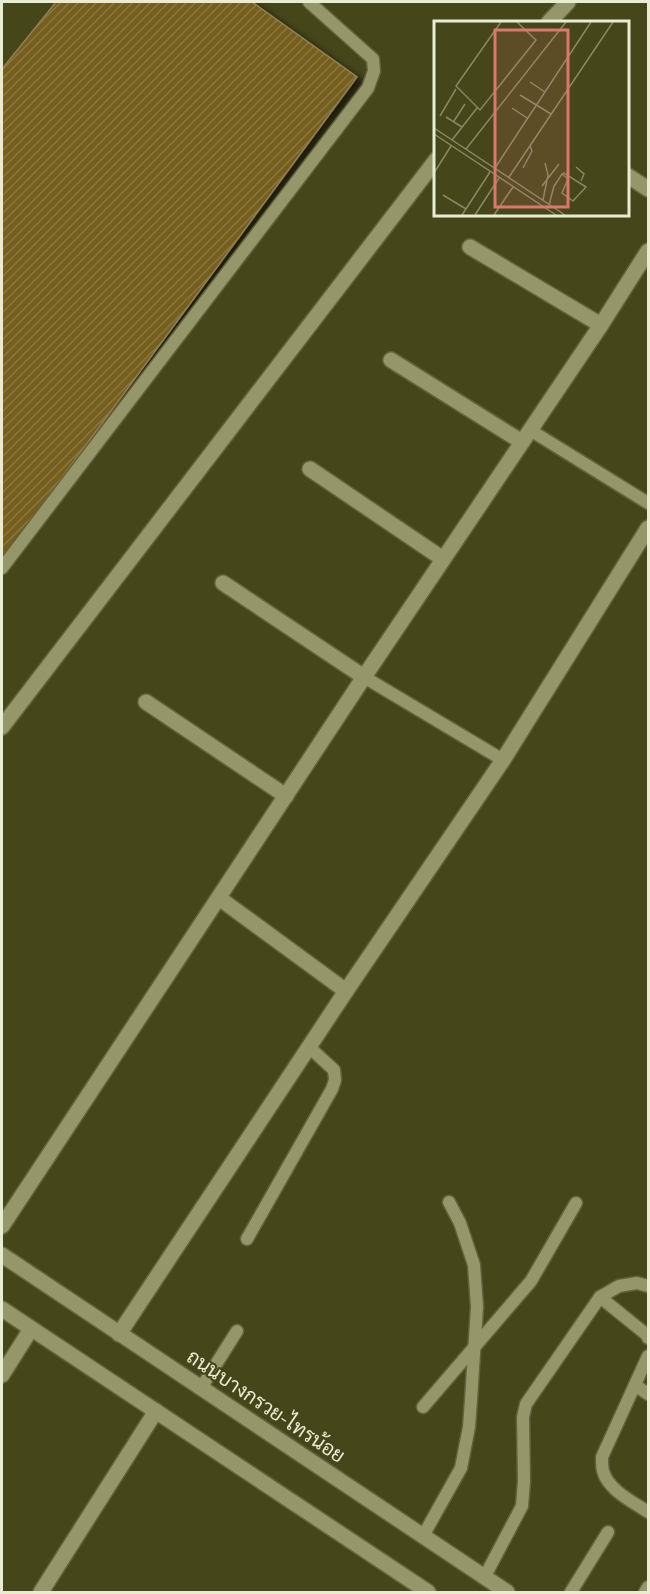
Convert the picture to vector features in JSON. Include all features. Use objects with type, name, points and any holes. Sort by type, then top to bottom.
[{"type":"street","points":[[550,21],[568,2]]},
{"type":"street","points":[[2,727],[434,161]]},
{"type":"street","points":[[629,177],[648,189]]},
{"type":"street","points":[[470,248],[601,325]]},
{"type":"street","points":[[2,1226],[648,251]]},
{"type":"street","points":[[391,360],[526,436]]},
{"type":"street","points":[[310,469],[442,559]]},
{"type":"street","points":[[119,1334],[346,991],[503,760],[648,528]]},
{"type":"street","points":[[223,583],[364,677]]},
{"type":"street","points":[[146,702],[286,796]]},
{"type":"street","points":[[219,898],[346,991]]},
{"type":"street","name":"ถนนบางกรวย-ไทรน้อย","points":[[2,1255],[507,1593]]},
{"type":"street","points":[[2,1309],[428,1593]]},
{"type":"street","points":[[2,1375],[31,1329]]},
{"type":"street","points":[[41,1593],[156,1411]]},
{"type":"lane","points":[[2,568],[368,88],[374,71],[373,59],[309,2]]},
{"type":"lane","points":[[526,436],[648,503]]},
{"type":"lane","points":[[364,677],[503,760]]},
{"type":"lane","points":[[247,1239],[335,1080],[334,1070],[309,1047]]},
{"type":"lane","points":[[423,1536],[462,1468],[469,1428],[477,1307],[474,1265],[460,1223],[449,1202]]},
{"type":"lane","points":[[423,1407],[531,1281],[576,1203]]},
{"type":"lane","points":[[484,1578],[522,1506],[523,1417],[526,1404],[600,1296],[619,1286],[637,1283],[648,1286]]},
{"type":"lane","points":[[600,1296],[648,1338]]},
{"type":"lane","points":[[201,1388],[237,1331]]},
{"type":"lane","points":[[648,1356],[602,1457],[602,1470],[608,1481],[621,1494],[648,1512]]},
{"type":"lane","points":[[635,1385],[648,1394]]},
{"type":"lane","points":[[571,1593],[608,1532]]},
{"type":"lane","points":[[645,1593],[648,1587]]},
{"type":"building","points":[[56,2],[252,2],[357,77],[2,559],[2,69]]}]
